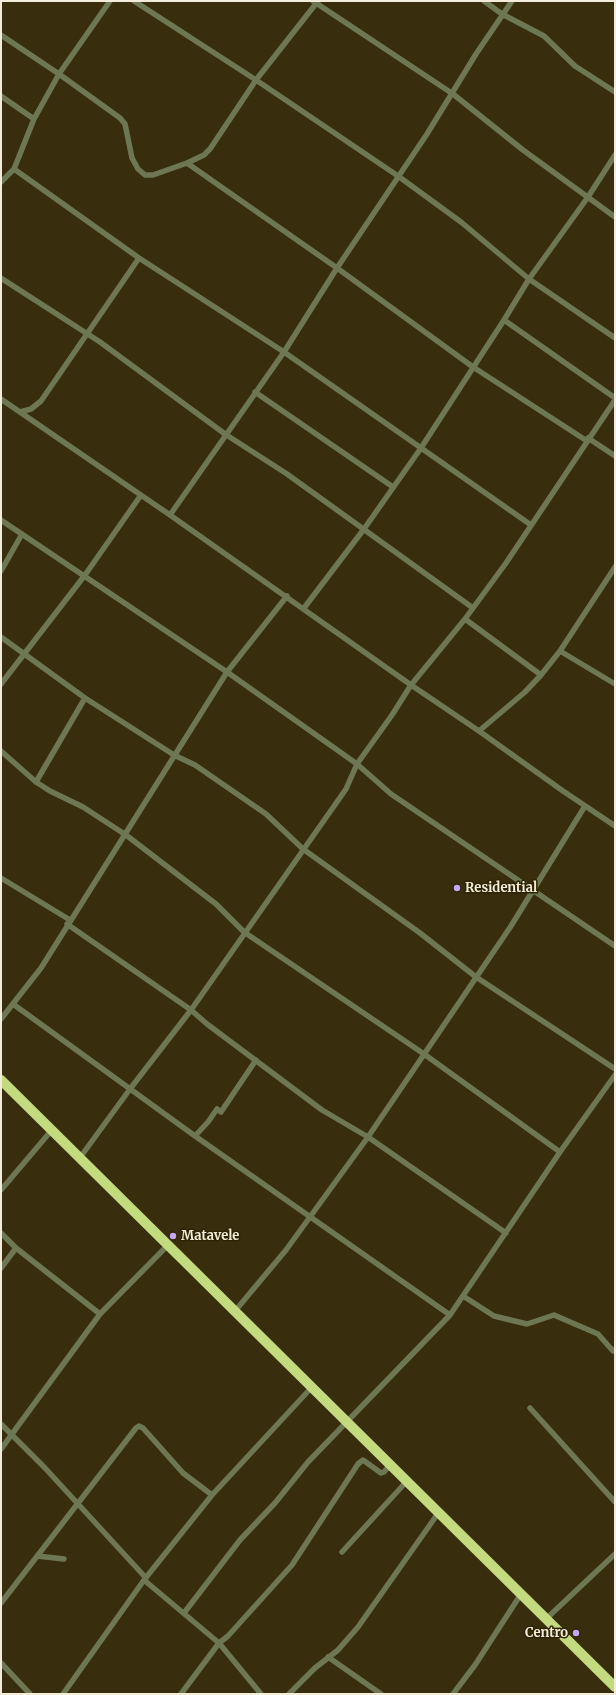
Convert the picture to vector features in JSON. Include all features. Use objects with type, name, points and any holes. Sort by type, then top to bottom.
[{"type":"highway","points":[[3,1085],[52,1131],[235,1311],[615,1687]]},
{"type":"street","points":[[1,182],[14,169],[34,119],[59,74],[110,1]]},
{"type":"street","points":[[134,1],[256,80],[398,176],[461,222],[529,279],[615,338]]},
{"type":"street","points":[[484,1],[502,14],[548,39],[575,66],[615,92]]},
{"type":"street","points":[[170,514],[196,481],[225,434],[284,352],[337,268],[453,94],[502,14],[512,1]]},
{"type":"street","points":[[2,36],[59,74],[125,124],[132,158],[138,168],[145,175],[153,175],[204,156],[256,80],[316,2],[453,94],[523,150],[615,217]]},
{"type":"street","points":[[1,96],[34,119]]},
{"type":"street","points":[[304,608],[364,529],[421,448],[529,279],[588,197],[615,156]]},
{"type":"street","points":[[187,163],[337,268],[473,367],[615,456]]},
{"type":"street","points":[[14,169],[140,258],[284,352],[531,526]]},
{"type":"street","points":[[20,412],[31,408],[41,401],[140,258]]},
{"type":"street","points":[[1,278],[109,348],[225,434],[287,474],[473,608]]},
{"type":"street","points":[[79,1159],[130,1089],[191,1010],[244,932],[346,789],[357,764],[392,715],[411,685],[473,608],[531,526],[615,399],[504,320]]},
{"type":"street","points":[[255,392],[394,487]]},
{"type":"street","points":[[1,400],[170,514],[411,685],[480,731],[615,826]]},
{"type":"street","points":[[1,684],[85,575],[141,495]]},
{"type":"street","points":[[1,520],[85,575],[227,672],[357,764],[391,794],[615,946]]},
{"type":"street","points":[[1,570],[22,534]]},
{"type":"street","points":[[480,731],[541,675],[560,651],[615,567]]},
{"type":"street","points":[[1,1019],[40,968],[68,922],[126,835],[174,755],[227,672],[287,596]]},
{"type":"street","points":[[465,619],[541,675]]},
{"type":"street","points":[[1,637],[85,698],[174,755],[195,765],[266,814],[303,850],[414,929],[476,977],[615,1069]]},
{"type":"street","points":[[560,651],[615,684]]},
{"type":"street","points":[[36,782],[85,698]]},
{"type":"street","points":[[1,751],[36,782],[83,807],[126,835],[216,904],[244,932],[424,1054],[560,1152]]},
{"type":"street","points":[[235,1311],[286,1250],[368,1137],[511,926],[585,806]]},
{"type":"street","points":[[1,878],[68,922],[191,1010],[207,1024],[322,1110],[368,1137],[506,1233]]},
{"type":"street","points":[[13,1004],[195,1136],[450,1314]]},
{"type":"street","points":[[195,1136],[208,1122],[216,1109],[221,1112],[256,1060]]},
{"type":"street","points":[[184,1614],[240,1540],[275,1503],[308,1462],[450,1314],[560,1152],[615,1075]]},
{"type":"street","points":[[1,1190],[52,1131]]},
{"type":"street","points":[[1,1233],[16,1248],[100,1314]]},
{"type":"street","points":[[1,1449],[100,1314],[168,1246]]},
{"type":"street","points":[[1,1268],[16,1248]]},
{"type":"street","points":[[463,1296],[494,1316],[527,1324],[554,1315],[598,1334],[613,1352],[615,1349]]},
{"type":"street","points":[[63,1694],[145,1579],[212,1495],[312,1387]]},
{"type":"street","points":[[530,1408],[615,1502]]},
{"type":"street","points":[[1,1424],[78,1503],[145,1579],[219,1643],[261,1694]]},
{"type":"street","points":[[1,1603],[136,1428],[140,1426],[183,1474],[212,1495]]},
{"type":"street","points":[[181,1694],[219,1643],[228,1636],[292,1565],[358,1464],[363,1460],[381,1473],[390,1466]]},
{"type":"street","points":[[342,1552],[407,1482]]},
{"type":"street","points":[[289,1694],[315,1668],[338,1650],[358,1627],[439,1512]]},
{"type":"street","points":[[546,1619],[615,1554]]},
{"type":"street","points":[[37,1556],[64,1559]]},
{"type":"street","points":[[453,1694],[475,1665],[521,1594]]},
{"type":"street","points":[[328,1657],[381,1694]]},
{"type":"street","points":[[1,1663],[30,1694]]},
{"type":"place","name":"Residential","points":[[457,888]]},
{"type":"place","name":"Matavele","points":[[173,1236]]},
{"type":"place","name":"Centro","points":[[576,1633]]}]
